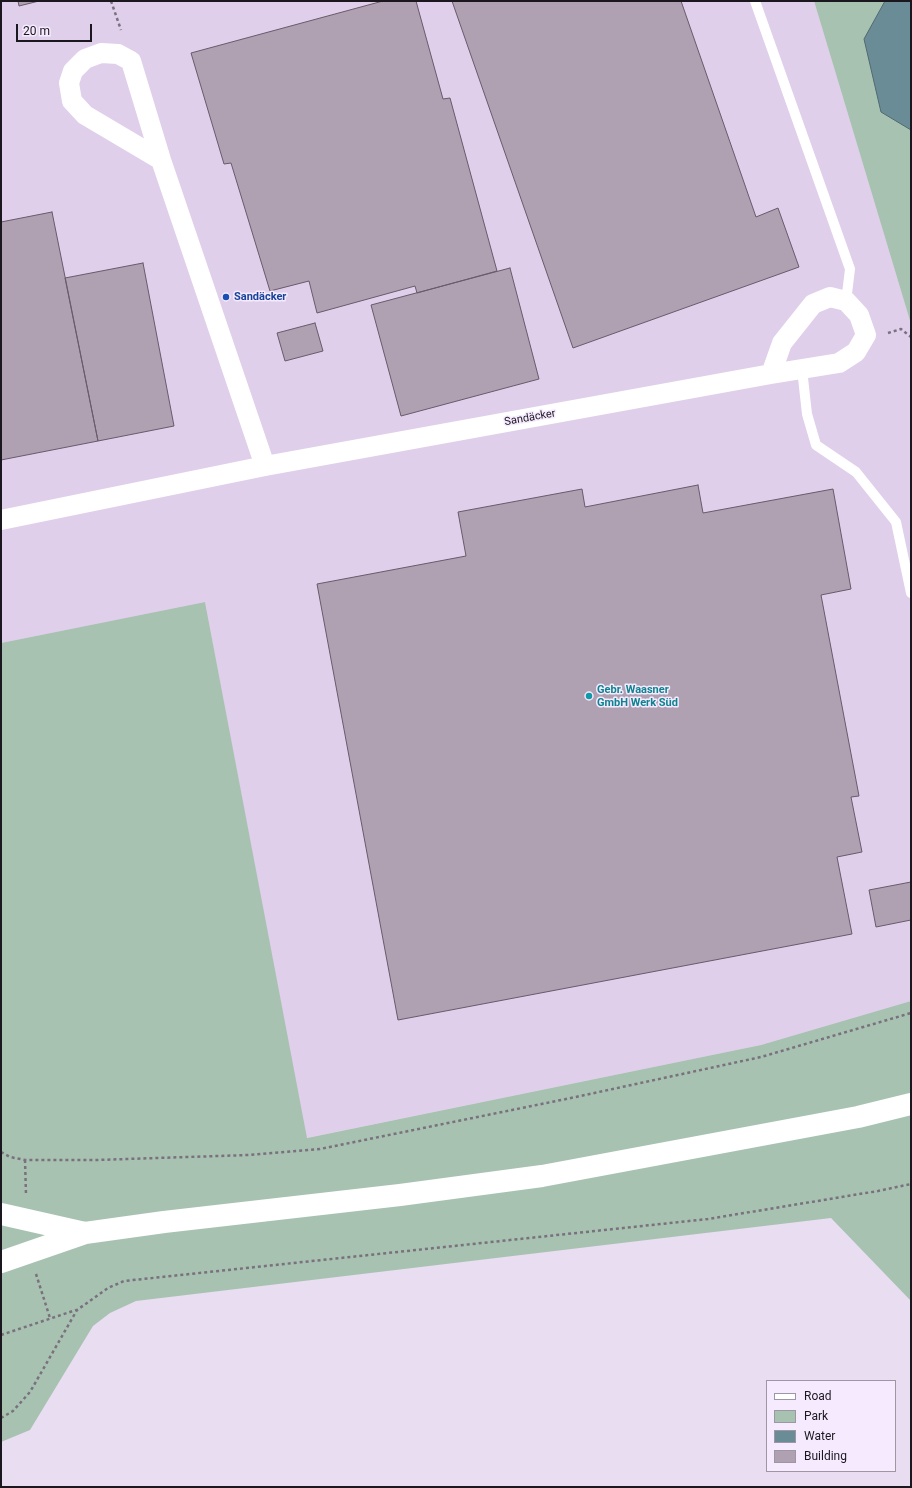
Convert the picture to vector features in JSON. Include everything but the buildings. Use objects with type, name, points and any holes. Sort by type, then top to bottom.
[{"type":"main road","points":[[1,1262],[85,1233],[164,1222],[400,1196],[542,1176],[843,1120],[911,1104]]},
{"type":"main road","points":[[1,1214],[85,1233]]},
{"type":"street","points":[[161,160],[85,115],[72,101],[69,83],[73,71],[85,59],[101,53],[118,54],[131,61],[161,160],[265,466]]},
{"type":"street","points":[[771,374],[782,343],[813,304],[830,297],[846,302]]},
{"type":"street","name":"Sandäcker","points":[[1,520],[265,466],[839,363],[856,352],[866,335],[859,315],[846,302]]},
{"type":"lane","points":[[755,1],[850,269],[846,302]]},
{"type":"lane","points":[[802,370],[807,414],[816,445],[856,472],[896,522],[911,593]]},
{"type":"path","points":[[1,1152],[10,1157],[25,1160],[97,1160],[248,1155],[320,1148],[571,1098],[761,1057],[911,1013]]},
{"type":"path","points":[[1,1335],[77,1310],[108,1288],[124,1281],[708,1220],[911,1184]]},
{"type":"path","points":[[1,1418],[14,1411],[30,1392],[77,1310]]},
{"type":"shaded area","name":"Sandäcker","points":[[1,1],[814,1],[911,324],[911,1001],[761,1045],[306,1138],[205,602],[1,643]]},
{"type":"green space","points":[[814,1],[911,1],[911,324]]},
{"type":"green space","points":[[205,602],[307,1138],[761,1045],[911,1001],[911,1301],[831,1218],[136,1301],[110,1313],[93,1326],[30,1430],[1,1442],[1,643]]},
{"type":"water","points":[[885,1],[911,1],[911,130],[881,112],[864,39]]},
{"type":"place","name":"Sandäcker","points":[[226,297]]},
{"type":"place","name":"Gebr. Waasner GmbH Werk Süd","points":[[589,696]]}]
